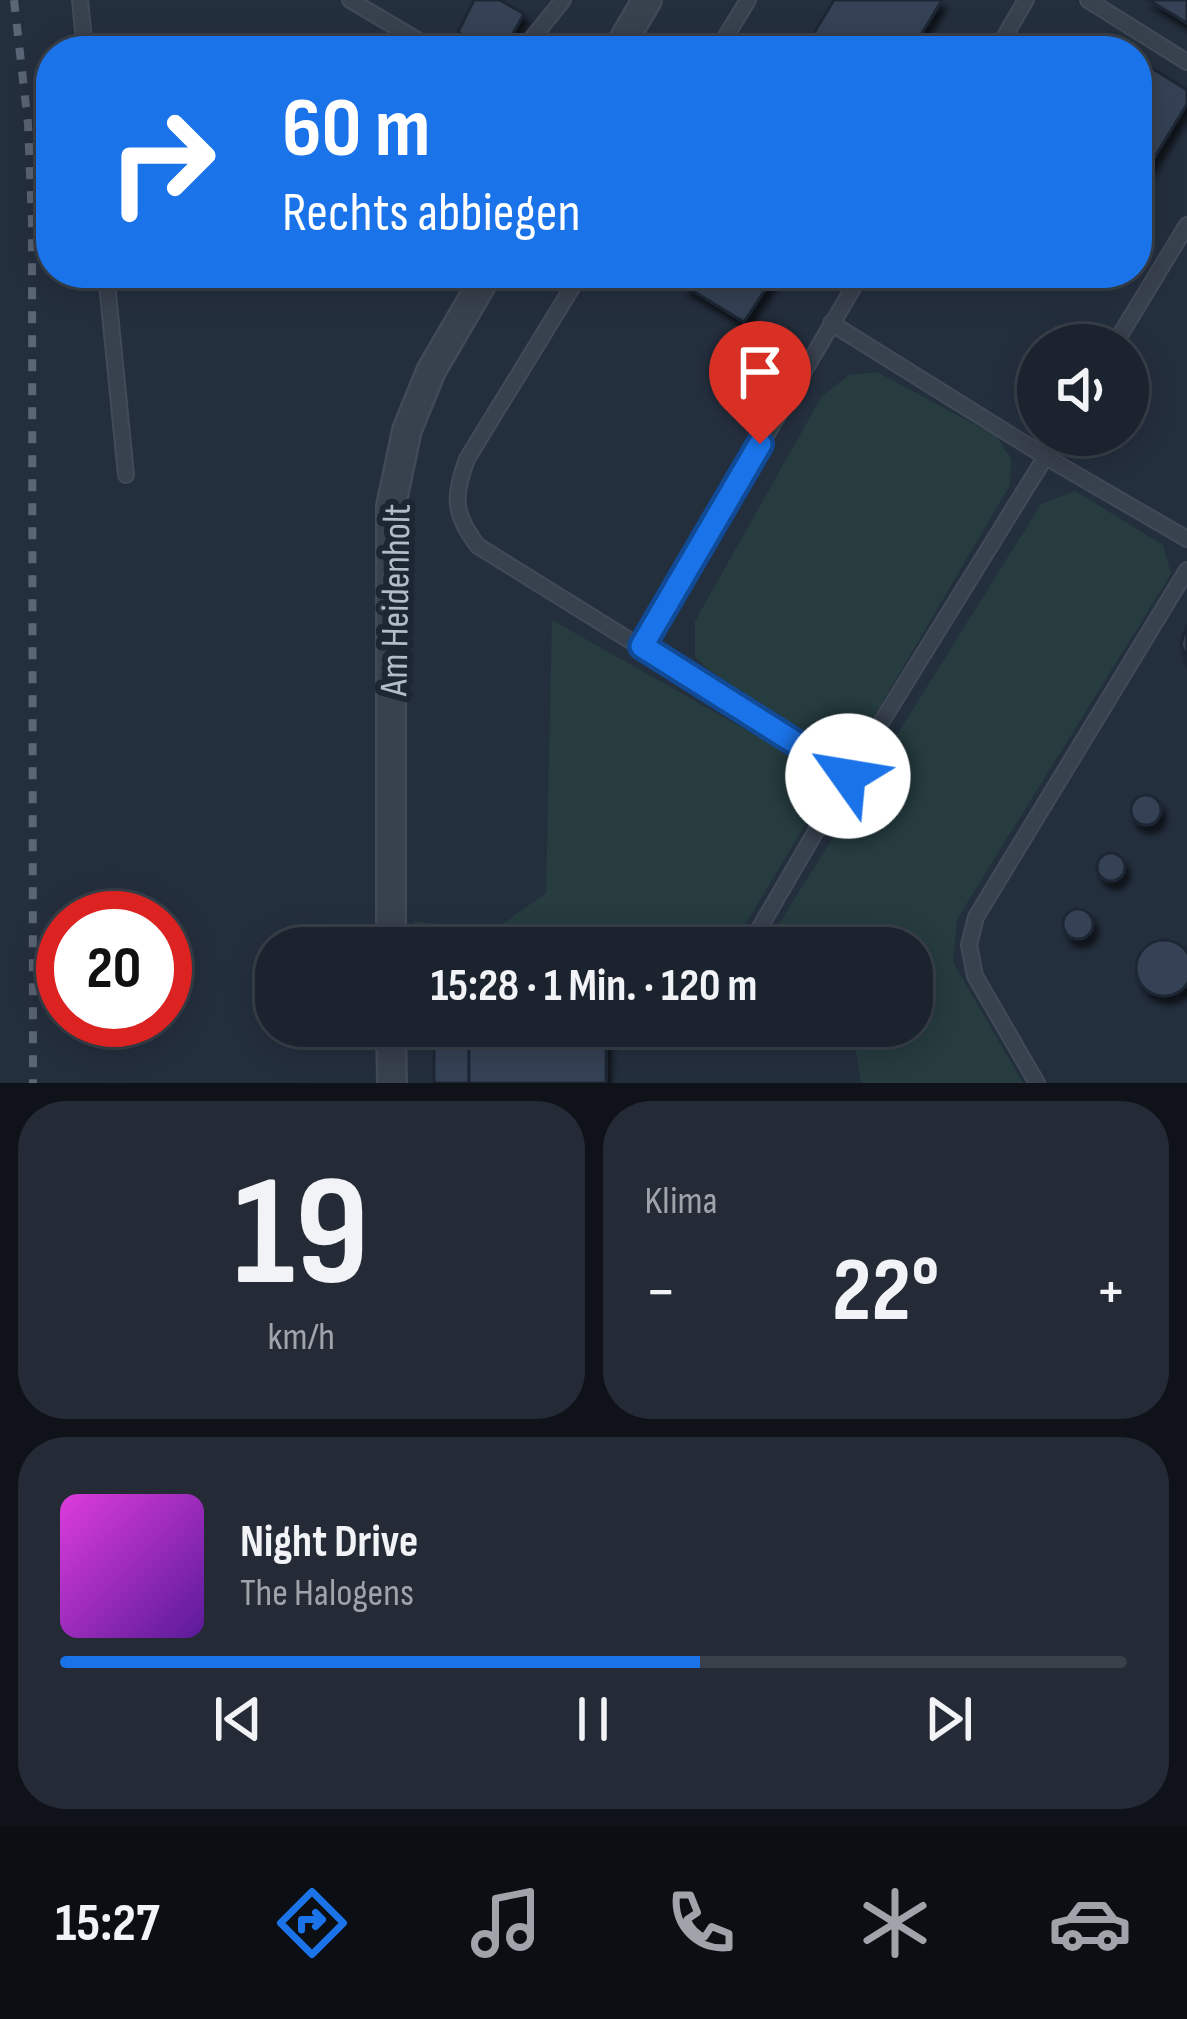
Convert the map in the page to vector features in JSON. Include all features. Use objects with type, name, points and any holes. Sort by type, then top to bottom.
[{"type":"street","points":[[626,36],[647,0]]},
{"type":"street","name":"Am Heidenholt","points":[[392,927],[391,506],[407,430],[431,371],[479,288]]},
{"type":"street","points":[[392,1047],[392,1083]]},
{"type":"lane","points":[[80,0],[84,36]]},
{"type":"lane","points":[[350,0],[411,36]]},
{"type":"lane","points":[[534,36],[563,0]]},
{"type":"lane","points":[[726,36],[748,0]]},
{"type":"lane","points":[[1005,36],[1026,0]]},
{"type":"lane","points":[[1088,0],[1145,36]]},
{"type":"lane","points":[[1152,40],[1187,62]]},
{"type":"lane","points":[[1152,283],[1187,225]]},
{"type":"lane","points":[[107,288],[126,475]]},
{"type":"lane","points":[[572,288],[467,458],[456,488],[465,530],[478,546],[848,776]]},
{"type":"lane","points":[[642,646],[853,288]]},
{"type":"lane","points":[[1127,324],[1149,288]]},
{"type":"lane","points":[[832,323],[1046,457],[1187,538]]},
{"type":"lane","points":[[760,927],[1046,457]]},
{"type":"lane","points":[[1037,1083],[975,976],[969,945],[976,917],[1187,570]]},
{"type":"green space","points":[[877,372],[996,436],[1011,459],[1010,485],[869,725],[843,737],[814,738],[771,716],[695,657],[695,621],[822,396],[849,375]]},
{"type":"green space","points":[[1075,491],[1163,545],[1171,574],[957,919],[953,962],[1023,1083],[861,1083],[855,1047],[933,1047],[933,927],[777,927],[1041,504]]},
{"type":"green space","points":[[552,620],[785,752],[823,795],[744,927],[498,927],[546,893]]},
{"type":"green space","points":[[414,921],[467,927],[414,927]]},
{"type":"building","points":[[474,0],[500,0],[524,14],[512,36],[458,32]]},
{"type":"building","points":[[834,0],[942,0],[920,36],[812,36]]},
{"type":"building","points":[[1149,0],[1187,0],[1187,23]]},
{"type":"building","points":[[1152,68],[1187,90],[1187,104],[1152,161]]},
{"type":"building","points":[[688,288],[766,288],[744,322]]},
{"type":"building","points":[[1187,624],[1187,661],[1181,644]]},
{"type":"building","points":[[1146,795],[1161,810],[1146,825],[1131,810]]},
{"type":"building","points":[[1111,853],[1121,857],[1125,867],[1121,877],[1111,881],[1101,877],[1097,867],[1101,857]]},
{"type":"building","points":[[1078,909],[1089,913],[1093,924],[1089,935],[1078,939],[1067,935],[1063,924],[1067,913]]},
{"type":"building","points":[[1164,940],[1184,948],[1188,982],[1184,988],[1164,996],[1144,988],[1136,968],[1144,948]]},
{"type":"building","points":[[434,1047],[469,1047],[469,1083],[434,1083]]},
{"type":"building","points":[[469,1047],[606,1047],[606,1083],[469,1083]]},
{"type":"railway","points":[[14,0],[28,124],[32,222],[33,1083]]},
{"type":"route","points":[[760,444],[642,646],[848,776]]}]
